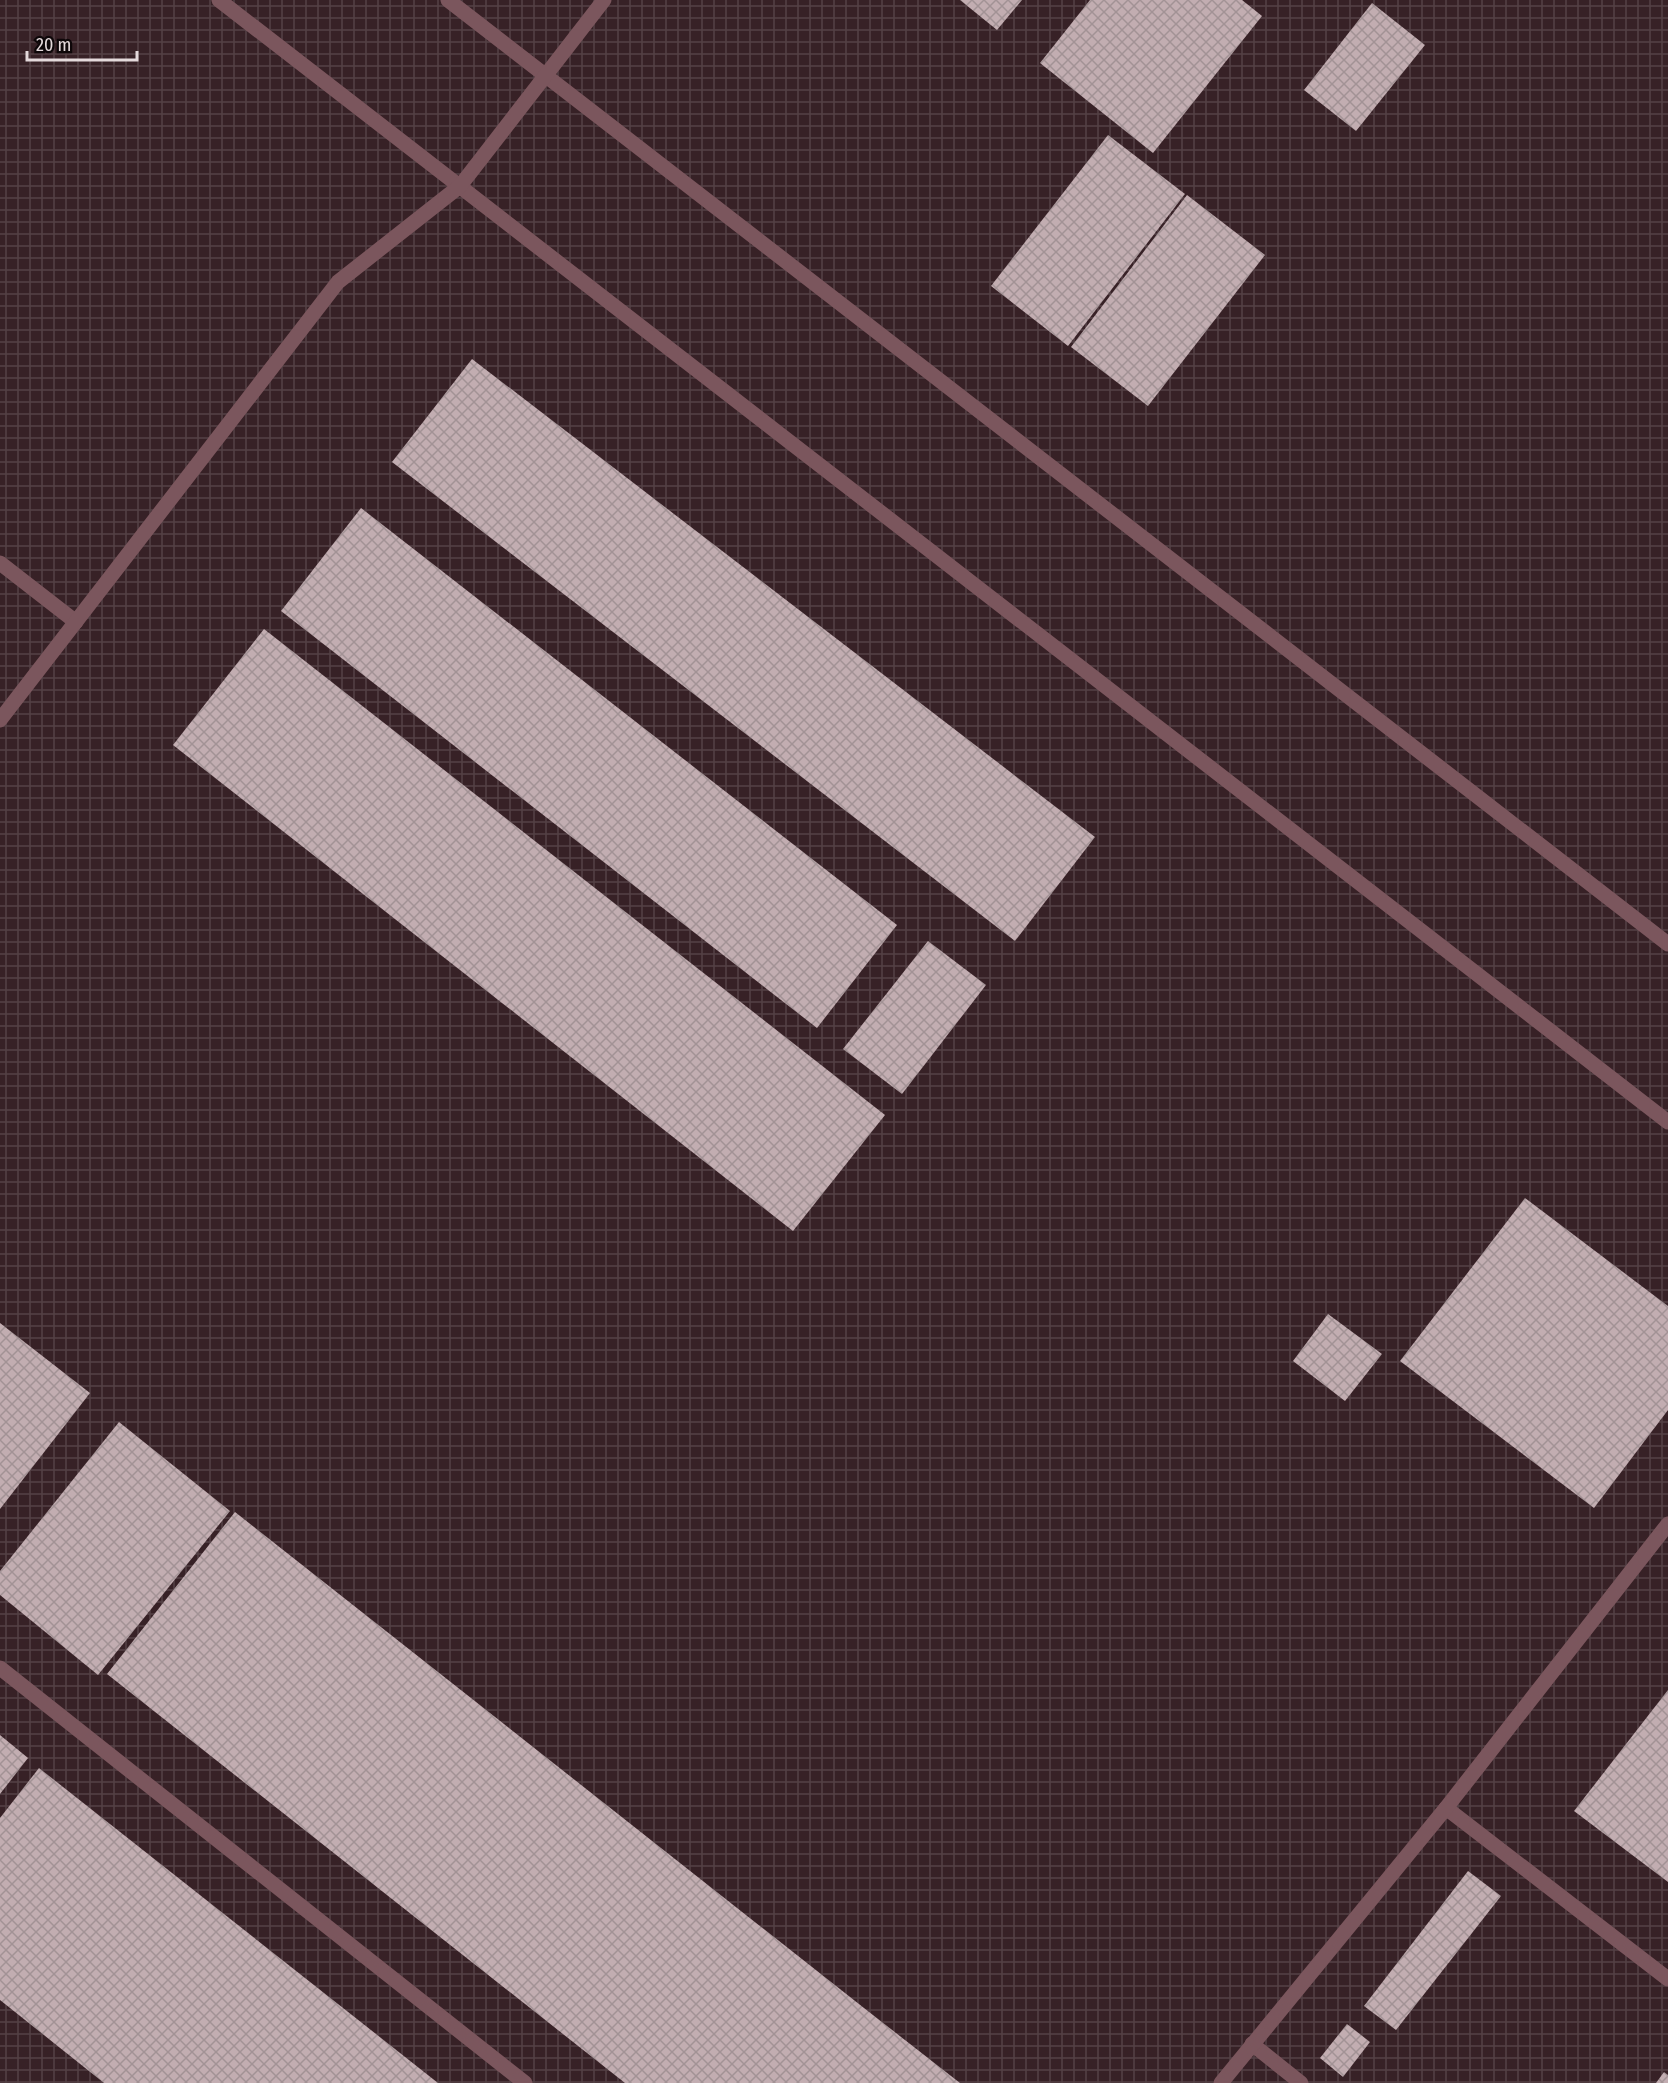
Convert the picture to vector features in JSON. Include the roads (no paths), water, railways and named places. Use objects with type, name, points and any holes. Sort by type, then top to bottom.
[{"type":"lane","points":[[219,0],[1668,1122]]},
{"type":"lane","points":[[448,0],[1668,944]]},
{"type":"lane","points":[[0,720],[338,282],[460,186],[604,0]]},
{"type":"lane","points":[[0,563],[76,622]]},
{"type":"lane","points":[[1221,2083],[1446,1808],[1668,1524]]},
{"type":"lane","points":[[0,1668],[525,2083]]},
{"type":"lane","points":[[1446,1808],[1668,1979]]},
{"type":"lane","points":[[1252,2044],[1301,2083]]}]
